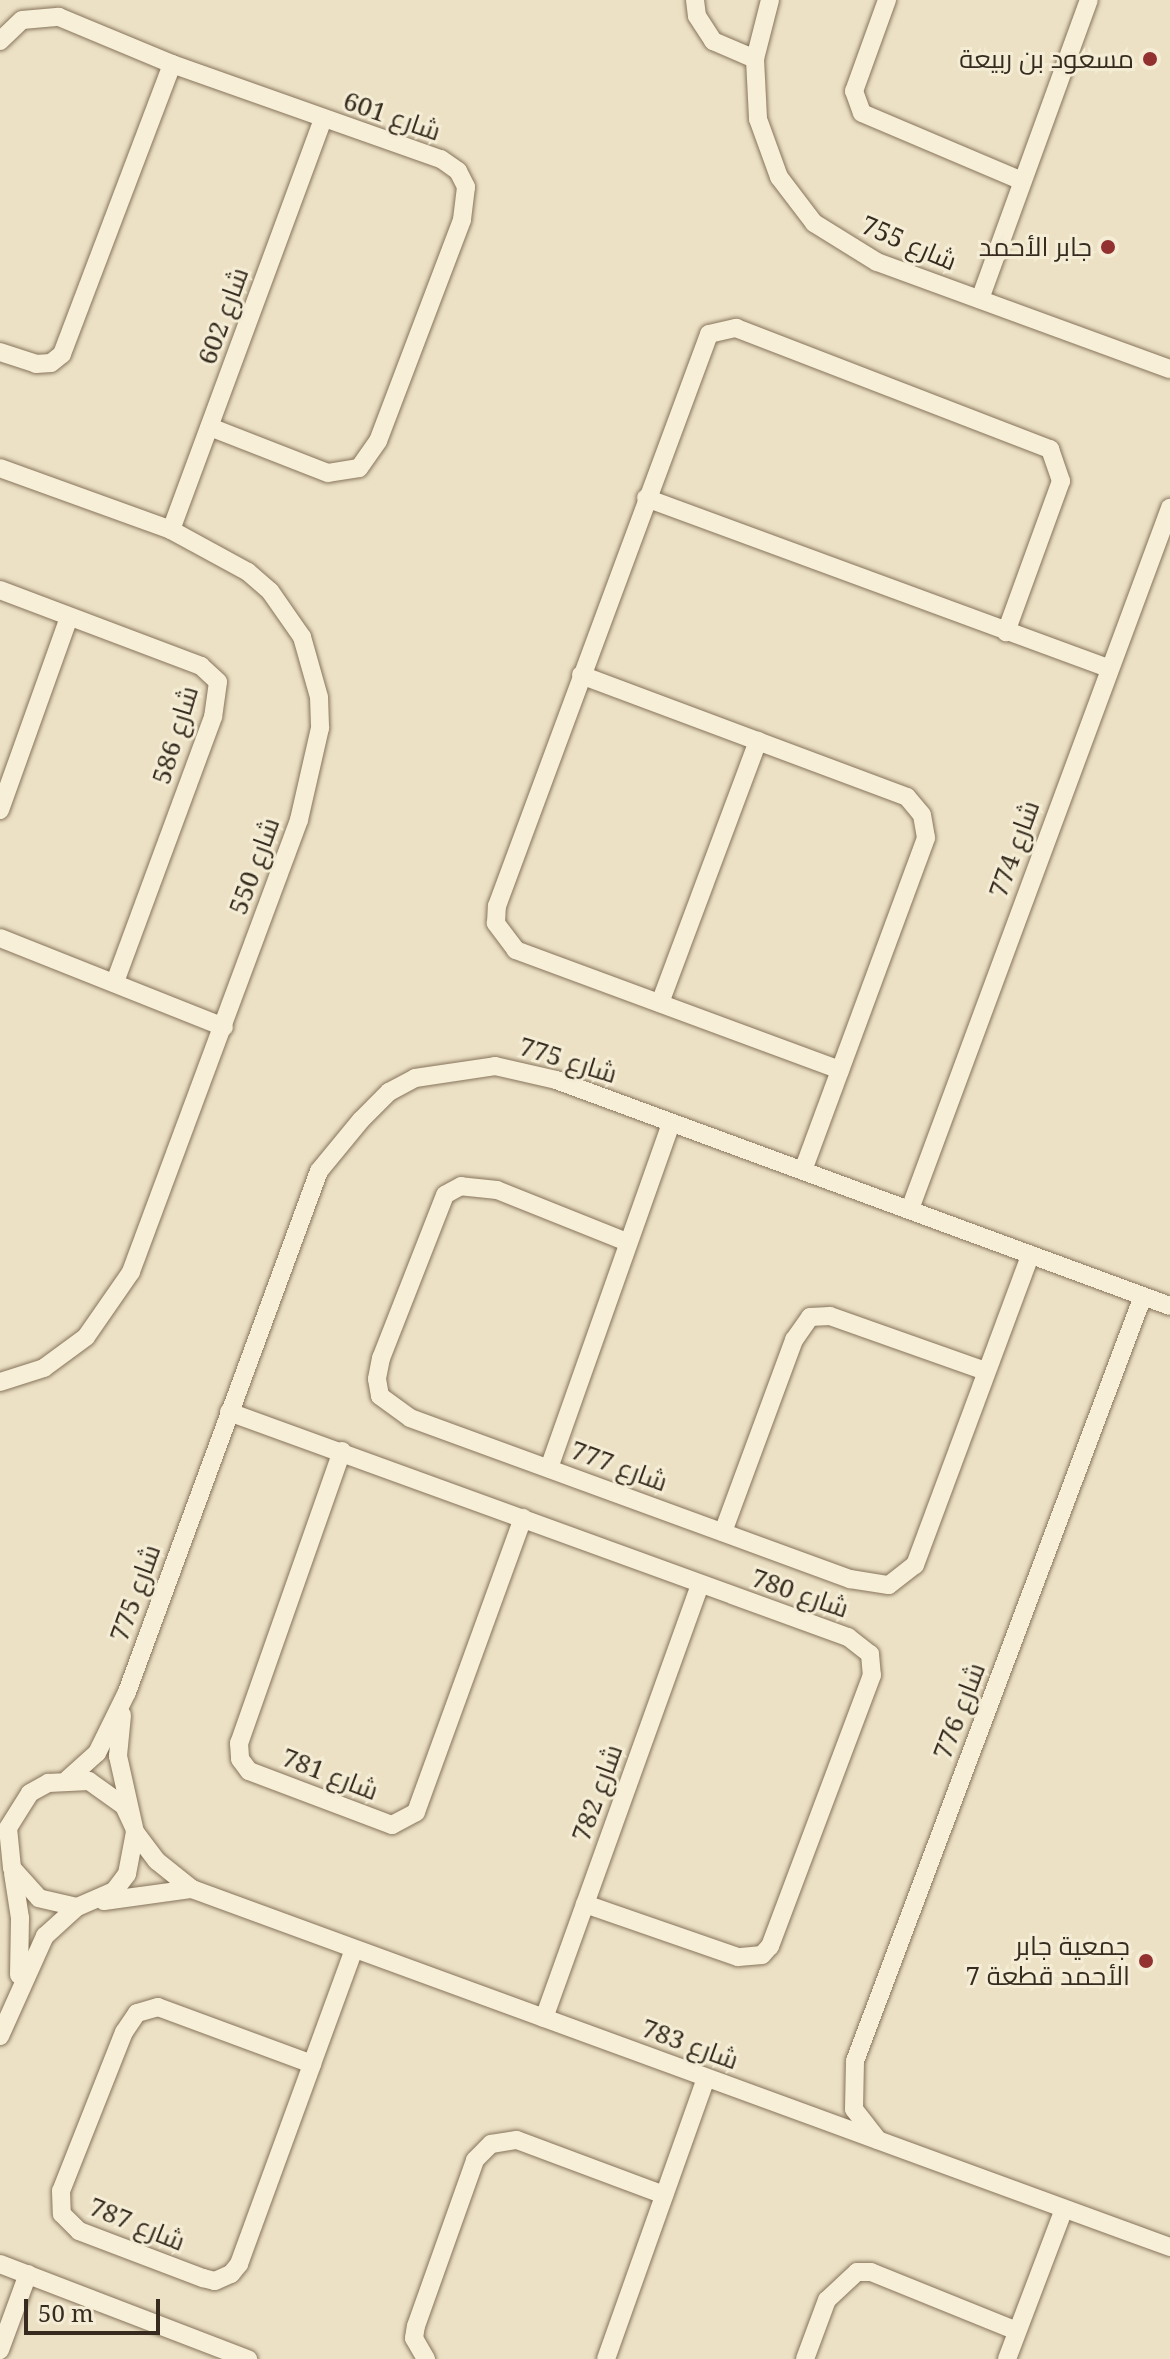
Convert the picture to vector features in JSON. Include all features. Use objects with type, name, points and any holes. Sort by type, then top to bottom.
[{"type":"street","points":[[695,0],[697,16],[713,41],[755,59]]},
{"type":"street","name":"شارع 755","points":[[770,0],[755,59],[758,119],[767,152],[795,203],[814,223],[877,262],[1170,369]]},
{"type":"street","points":[[887,0],[854,91],[862,113],[1022,181]]},
{"type":"street","points":[[980,299],[1089,0]]},
{"type":"street","name":"شارع 601","points":[[0,41],[22,20],[59,17],[172,64],[323,120],[441,159],[458,171],[466,187],[462,220],[378,441],[359,468],[328,473],[210,427]]},
{"type":"street","points":[[0,352],[36,364],[51,363],[62,354],[172,64]]},
{"type":"street","name":"شارع 602","points":[[171,530],[323,120]]},
{"type":"street","points":[[840,1070],[516,950],[496,923],[497,906],[704,340],[716,329],[736,328],[1050,449],[1061,481],[1006,632]]},
{"type":"street","name":"شارع 550","points":[[0,468],[171,530],[224,555],[270,591],[302,637],[319,697],[320,728],[309,787],[224,1027],[116,1301],[86,1337],[44,1368],[0,1382]]},
{"type":"street","points":[[646,498],[1109,668]]},
{"type":"street","name":"شارع 774","points":[[910,1209],[1170,508]]},
{"type":"street","name":"شارع 586","points":[[0,590],[201,666],[218,682],[219,693],[115,982]]},
{"type":"street","points":[[0,810],[69,617]]},
{"type":"street","points":[[581,675],[907,797],[924,823],[926,838],[803,1170]]},
{"type":"street","points":[[660,1003],[758,741]]},
{"type":"street","points":[[0,938],[224,1027]]},
{"type":"street","name":"شارع 775","points":[[68,1779],[97,1753],[127,1692],[319,1171],[340,1141],[389,1092],[443,1070],[495,1066],[556,1080],[1170,1306]]},
{"type":"street","points":[[549,1468],[671,1123]]},
{"type":"street","name":"شارع 777","points":[[627,1242],[497,1190],[461,1186],[445,1195],[435,1212],[381,1358],[380,1396],[391,1408],[549,1468],[865,1583],[889,1585],[904,1579],[915,1565],[1030,1255]]},
{"type":"street","name":"شارع 776","points":[[879,2141],[854,2109],[855,2061],[1143,1296]]},
{"type":"street","points":[[723,1532],[794,1340],[810,1317],[830,1316],[985,1371]]},
{"type":"street","name":"شارع 780","points":[[229,1412],[342,1451],[862,1645],[872,1661],[866,1690],[775,1933],[762,1955],[738,1957],[585,1904]]},
{"type":"street","name":"شارع 781","points":[[342,1451],[239,1743],[240,1759],[249,1771],[392,1825],[416,1812],[523,1518]]},
{"type":"street","name":"شارع 782","points":[[544,2018],[700,1585]]},
{"type":"street","name":"شارع 775","points":[[127,1692],[118,1756],[134,1829]]},
{"type":"street","points":[[0,2036],[19,1986],[45,1936],[127,1874],[134,1829],[108,1791],[68,1779],[30,1793],[16,1809],[7,1838],[20,1918],[19,1986]]},
{"type":"street","name":"شارع 783","points":[[134,1829],[157,1861],[192,1889],[1170,2247]]},
{"type":"street","points":[[12,1868],[39,1898],[86,1905]]},
{"type":"street","name":"شارع 783","points":[[86,1905],[143,1892],[192,1889]]},
{"type":"street","name":"شارع 787","points":[[312,2064],[158,2007],[137,2013],[124,2032],[61,2191],[62,2214],[79,2231],[203,2278],[215,2281],[231,2274],[312,2064],[354,1949]]},
{"type":"street","points":[[606,2359],[706,2078]]},
{"type":"street","points":[[426,2359],[414,2338],[416,2326],[481,2151],[502,2139],[517,2140],[664,2195]]},
{"type":"street","points":[[1007,2359],[1064,2209]]},
{"type":"street","points":[[0,2264],[203,2351],[248,2359]]},
{"type":"street","points":[[805,2359],[827,2300],[857,2272],[871,2272],[1017,2331]]},
{"type":"street","points":[[0,2350],[28,2274]]},
{"type":"place","name":"مسعود بن ربيعة","points":[[1150,59]]},
{"type":"place","name":"جابر الأحمد","points":[[1108,247]]},
{"type":"place","name":"جمعية جابر الأحمد قطعة 7","points":[[1146,1961]]}]
